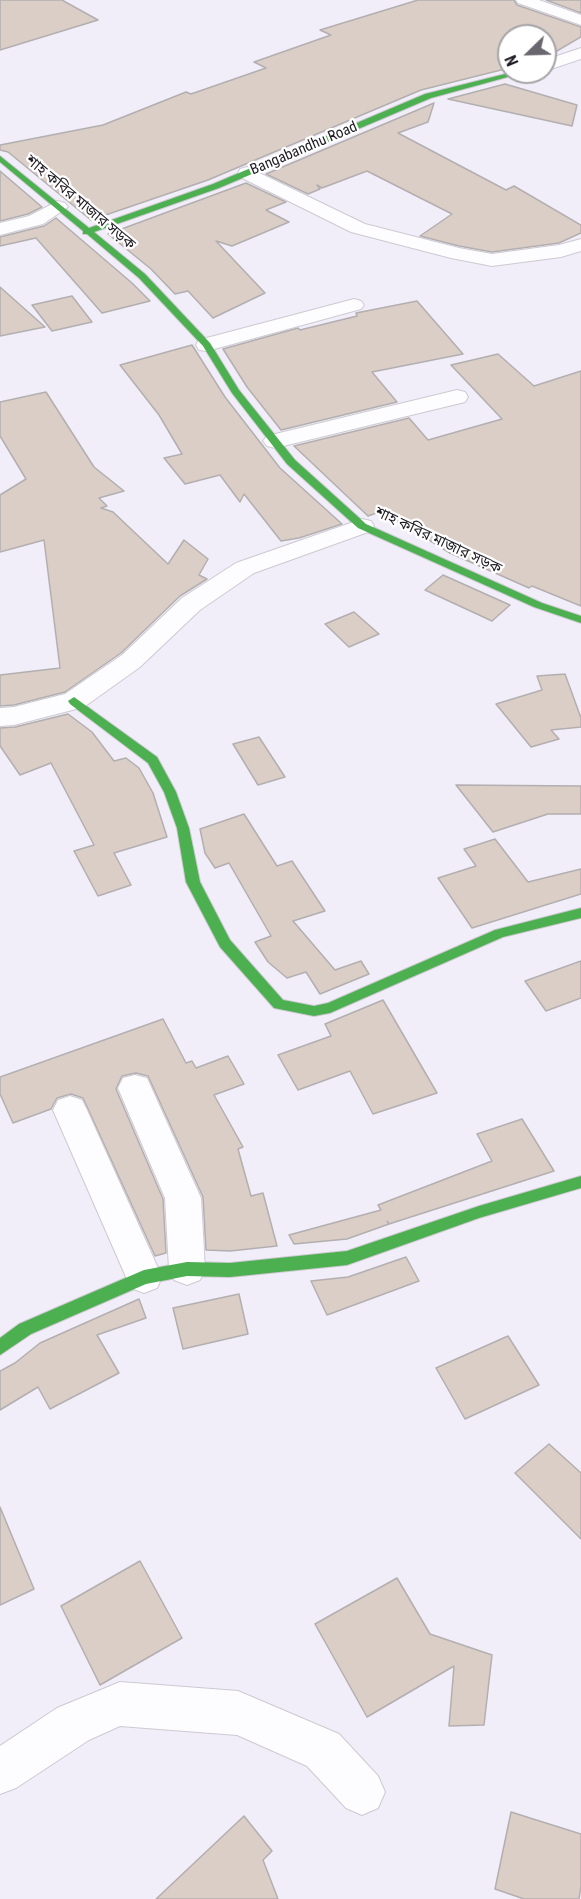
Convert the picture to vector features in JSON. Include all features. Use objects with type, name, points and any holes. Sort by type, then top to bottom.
[{"type":"street","points":[[524,0],[581,20]]},
{"type":"street","points":[[557,62],[581,53]]},
{"type":"street","name":"Bangabandhu Road","points":[[86,232],[247,173],[428,96],[497,78]]},
{"type":"street","name":"শাহ কবির মাজার সড়ক","points":[[0,158],[86,232],[142,276],[207,345],[235,391],[291,462],[363,525],[538,605],[581,620]]},
{"type":"street","points":[[247,173],[358,228],[458,254],[492,260],[561,251],[581,245]]},
{"type":"street","points":[[0,229],[36,220],[58,207]]},
{"type":"street","points":[[207,345],[354,305]]},
{"type":"street","points":[[274,441],[457,397]]},
{"type":"street","points":[[0,717],[14,716],[74,701],[131,661],[191,604],[245,568],[363,525]]},
{"type":"street","points":[[74,701],[153,760],[170,792],[183,828],[193,882],[225,943],[279,1004],[314,1011],[330,1008],[500,933],[581,913]]},
{"type":"street","points":[[135,1088],[183,1198],[187,1269]]},
{"type":"street","points":[[70,1110],[144,1277]]},
{"type":"street","points":[[0,1348],[25,1329],[144,1277],[187,1269],[230,1270],[346,1258],[479,1212],[581,1182]]},
{"type":"street","points":[[0,1772],[74,1724],[120,1704],[238,1713],[323,1750],[362,1792]]},
{"type":"building","points":[[0,0],[62,0],[98,20],[0,50]]},
{"type":"building","points":[[418,0],[514,0],[517,5],[581,27],[581,37],[557,51],[557,24],[497,24],[497,71],[421,90],[208,180],[91,220],[8,152],[0,150],[0,145],[103,125],[186,92],[191,94],[266,68],[254,62],[331,35],[320,30]]},
{"type":"building","points":[[546,0],[581,0],[581,13]]},
{"type":"building","points":[[505,84],[577,105],[572,126],[448,99]]},
{"type":"building","points":[[434,103],[428,122],[398,133],[506,190],[514,186],[581,225],[581,233],[559,243],[492,252],[459,246],[420,236],[452,214],[367,171],[322,188],[317,185],[320,189],[308,194],[266,174]]},
{"type":"building","points":[[0,171],[42,207],[28,214],[0,221]]},
{"type":"building","points":[[246,183],[286,202],[266,210],[289,222],[232,246],[216,241],[265,293],[213,318],[188,291],[175,294],[151,269],[108,234]]},
{"type":"building","points":[[56,218],[150,301],[102,313],[36,238],[0,246],[0,237],[44,226]]},
{"type":"building","points":[[0,287],[45,327],[0,336]]},
{"type":"building","points":[[72,296],[92,322],[52,331],[32,305]]},
{"type":"building","points":[[417,301],[463,354],[372,372],[397,402],[281,430],[247,387],[223,349],[298,328],[300,330],[357,316],[356,313]]},
{"type":"building","points":[[192,345],[225,397],[280,468],[342,524],[299,538],[281,541],[244,494],[240,502],[220,475],[185,484],[164,458],[182,454],[159,415],[120,365]]},
{"type":"building","points":[[498,354],[534,386],[581,371],[581,606],[532,586],[529,588],[450,553],[382,511],[368,516],[294,446],[409,418],[428,440],[502,419],[451,365]]},
{"type":"building","points":[[46,392],[94,467],[124,491],[99,498],[107,506],[101,508],[113,512],[168,564],[184,540],[208,559],[199,575],[207,579],[180,596],[121,653],[65,692],[14,705],[0,706],[0,675],[60,668],[44,540],[0,552],[0,495],[26,479],[0,436],[0,402]]},
{"type":"building","points":[[443,575],[510,605],[492,621],[425,590]]},
{"type":"building","points":[[354,612],[379,634],[349,647],[325,624]]},
{"type":"building","points":[[565,674],[581,718],[581,727],[551,730],[559,739],[531,747],[496,704],[542,690],[537,676]]},
{"type":"building","points":[[68,714],[92,732],[114,761],[126,758],[139,768],[153,793],[167,837],[114,853],[131,885],[98,896],[74,851],[94,845],[51,763],[20,775],[0,746],[0,728],[15,727]]},
{"type":"building","points":[[259,737],[285,777],[258,785],[233,744]]},
{"type":"building","points":[[456,785],[581,786],[581,814],[548,814],[493,832]]},
{"type":"building","points":[[244,814],[277,866],[292,861],[325,911],[293,921],[335,970],[361,961],[369,974],[320,994],[306,972],[287,978],[268,962],[255,942],[271,936],[229,863],[215,868],[205,853],[200,829]]},
{"type":"building","points":[[495,839],[528,882],[581,869],[581,894],[472,928],[438,878],[476,866],[464,849]]},
{"type":"building","points":[[581,961],[581,998],[546,1011],[525,981]]},
{"type":"building","points":[[383,1000],[437,1093],[373,1114],[350,1071],[298,1090],[278,1055],[331,1036],[325,1024]]},
{"type":"building","points":[[163,1019],[186,1063],[192,1061],[196,1068],[228,1056],[244,1084],[214,1095],[243,1147],[238,1149],[251,1196],[263,1193],[277,1246],[230,1251],[206,1250],[203,1197],[148,1076],[136,1073],[122,1076],[116,1089],[163,1199],[166,1253],[155,1256],[83,1098],[71,1094],[57,1098],[51,1109],[13,1123],[0,1094],[0,1077]]},
{"type":"building","points":[[522,1119],[554,1171],[347,1239],[294,1244],[289,1235],[381,1210],[378,1205],[492,1161],[477,1134]]},
{"type":"building","points":[[406,1257],[419,1281],[327,1315],[311,1281],[348,1277]]},
{"type":"building","points":[[239,1294],[248,1334],[183,1349],[173,1308]]},
{"type":"building","points":[[139,1299],[146,1318],[97,1335],[119,1373],[50,1409],[38,1387],[0,1410],[0,1371],[15,1363],[40,1343]]},
{"type":"building","points":[[508,1336],[539,1385],[465,1419],[436,1368]]},
{"type":"building","points":[[549,1444],[581,1473],[581,1539],[515,1473]]},
{"type":"building","points":[[0,1507],[34,1589],[0,1605]]},
{"type":"building","points":[[140,1561],[182,1638],[100,1685],[61,1606]]},
{"type":"building","points":[[397,1578],[430,1634],[492,1655],[484,1725],[449,1726],[454,1666],[367,1717],[315,1624]]},
{"type":"building","points":[[511,1812],[581,1834],[579,1899],[524,1899],[495,1889]]},
{"type":"building","points":[[244,1816],[272,1851],[263,1860],[278,1899],[156,1899]]},
{"type":"traffic: fast","points":[[86,232],[216,186],[428,96],[497,78]]},
{"type":"traffic: fast","points":[[0,158],[142,276],[207,345],[235,391],[291,462],[362,526],[538,605],[581,620]]},
{"type":"traffic: fast","points":[[74,701],[153,760],[170,792],[183,828],[193,882],[225,943],[279,1004],[314,1011],[330,1008],[500,933],[581,913]]},
{"type":"traffic: fast","points":[[0,1348],[25,1329],[144,1277],[187,1269],[230,1270],[347,1258],[479,1212],[581,1182]]}]
